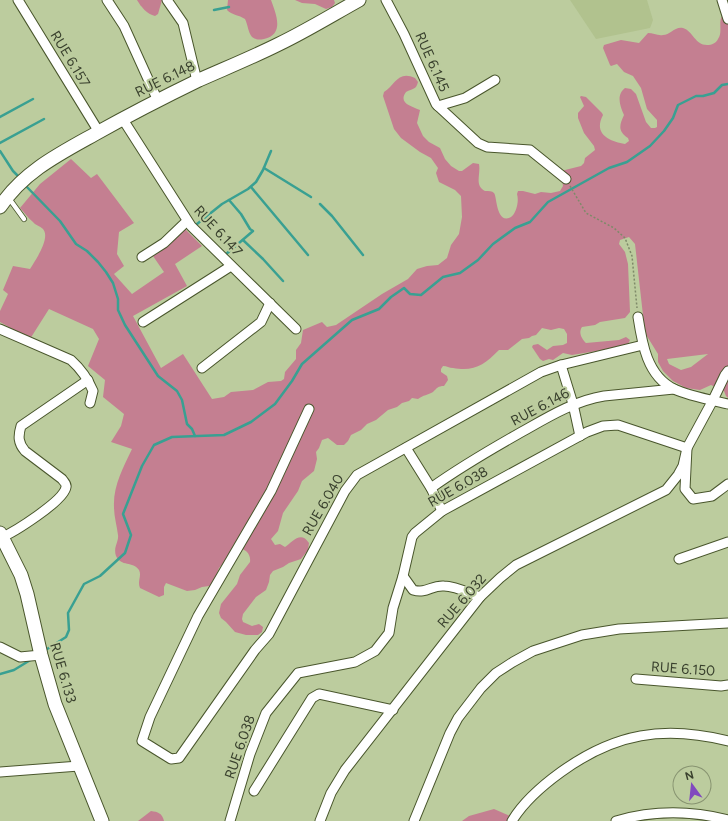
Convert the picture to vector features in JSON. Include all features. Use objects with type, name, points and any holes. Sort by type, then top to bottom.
[{"type":"street","name":"RUE 6.157","points":[[18,0],[99,132]]},
{"type":"street","points":[[107,0],[124,26],[158,101]]},
{"type":"street","points":[[167,0],[183,23],[197,81]]},
{"type":"street","name":"RUE 6.148","points":[[0,207],[16,186],[28,175],[49,160],[122,118],[197,81],[280,44],[359,0]]},
{"type":"street","name":"RUE 6.145","points":[[386,0],[438,106],[478,143],[487,147],[530,150],[566,179]]},
{"type":"street","points":[[722,0],[728,19]]},
{"type":"street","points":[[438,106],[465,98],[495,80]]},
{"type":"street","name":"RUE 6.147","points":[[122,118],[187,221],[199,235],[296,330]]},
{"type":"street","points":[[142,257],[164,243],[187,221]]},
{"type":"street","points":[[142,322],[231,266]]},
{"type":"street","points":[[202,368],[261,322],[270,303]]},
{"type":"street","points":[[638,317],[643,345],[651,366],[658,375],[674,389],[728,404]]},
{"type":"street","points":[[0,329],[71,360],[79,367],[88,380],[93,391],[90,402]]},
{"type":"street","name":"RUE 6.040","points":[[309,410],[271,491],[198,616],[158,699],[142,741],[171,759],[179,758],[255,650],[269,634],[349,484],[357,475],[541,372],[561,365],[643,345]]},
{"type":"street","points":[[561,365],[573,404],[580,436]]},
{"type":"street","name":"RUE 6.032","points":[[320,821],[337,782],[480,597],[516,565],[666,490],[683,466],[687,448],[728,371]]},
{"type":"street","points":[[1,536],[37,518],[63,494],[66,488],[66,484],[62,479],[21,446],[18,435],[21,426],[88,380]]},
{"type":"street","name":"RUE 6.146","points":[[431,488],[460,468],[573,404],[604,396],[674,389]]},
{"type":"street","name":"RUE 6.038","points":[[230,821],[250,754],[266,713],[298,673],[355,662],[375,651],[389,633],[393,608],[403,576],[412,537],[415,533],[442,511],[580,436],[603,426],[618,425],[687,448]]},
{"type":"street","points":[[406,448],[431,488],[442,511]]},
{"type":"street","points":[[687,448],[685,489],[693,499],[712,496],[728,484]]},
{"type":"street","name":"RUE 6.133","points":[[1,536],[23,581],[41,655],[55,704],[102,821]]},
{"type":"street","points":[[679,559],[728,542]]},
{"type":"street","points":[[403,576],[410,588],[419,592],[423,592],[438,586],[448,586],[480,597]]},
{"type":"street","points":[[414,821],[450,733],[458,718],[481,688],[496,673],[513,662],[533,651],[582,635],[619,629],[728,623]]},
{"type":"street","points":[[0,647],[20,657],[41,655]]},
{"type":"street","name":"RUE 6.150","points":[[636,679],[721,686],[728,685]]},
{"type":"street","points":[[254,791],[312,698],[319,694],[393,710]]},
{"type":"street","points":[[512,821],[542,786],[573,763],[595,750],[626,739],[646,734],[669,733],[709,736],[728,741]]},
{"type":"street","points":[[0,772],[79,766]]},
{"type":"street","points":[[616,821],[633,816],[659,812],[707,814],[728,820]]},
{"type":"lane","points":[[7,196],[24,219]]},
{"type":"path","points":[[566,179],[586,213],[614,228],[625,238],[632,256],[638,317]]},
{"type":"shaded area","points":[[137,0],[162,0],[158,14],[155,16],[149,14],[142,8]]},
{"type":"shaded area","points":[[228,0],[271,0],[277,17],[277,28],[275,33],[264,39],[258,40],[252,37],[245,19],[227,10]]},
{"type":"shaded area","points":[[295,0],[334,0],[335,3],[332,7],[326,9],[315,4],[302,3]]},
{"type":"shaded area","points":[[570,0],[647,0],[653,20],[650,28],[596,39]]},
{"type":"shaded area","points":[[728,15],[728,398],[724,391],[711,385],[700,390],[686,388],[673,381],[663,371],[658,362],[658,354],[645,333],[635,244],[629,237],[620,240],[619,244],[625,252],[628,264],[630,312],[625,318],[600,322],[595,325],[582,327],[580,331],[582,338],[586,343],[619,340],[626,337],[630,340],[628,344],[621,347],[572,355],[563,353],[553,360],[549,359],[543,361],[532,347],[533,345],[538,344],[547,350],[553,346],[563,345],[567,343],[567,334],[564,329],[559,328],[551,330],[542,328],[536,335],[522,339],[508,350],[499,350],[488,360],[473,368],[460,369],[443,366],[441,372],[447,376],[448,380],[444,386],[437,388],[433,392],[418,399],[412,398],[397,407],[388,410],[376,420],[367,424],[361,430],[351,435],[344,445],[337,445],[328,438],[322,440],[316,452],[317,459],[314,471],[302,481],[298,491],[283,513],[278,531],[271,539],[275,545],[280,544],[285,547],[297,538],[303,537],[309,543],[308,550],[301,559],[273,571],[270,575],[266,590],[256,597],[243,614],[243,622],[252,626],[259,624],[263,627],[262,632],[258,635],[246,635],[235,632],[221,618],[219,613],[221,604],[237,584],[240,575],[250,562],[249,554],[243,549],[238,548],[219,568],[213,583],[209,586],[187,591],[166,583],[164,587],[164,595],[159,597],[140,588],[139,570],[134,566],[121,562],[115,553],[118,532],[114,511],[115,492],[119,477],[132,449],[111,442],[121,426],[124,414],[103,397],[105,380],[88,366],[99,339],[93,329],[49,309],[30,339],[0,322],[0,311],[8,294],[3,290],[13,266],[30,269],[44,244],[45,233],[43,229],[29,219],[20,208],[40,184],[71,159],[91,178],[97,174],[134,223],[119,232],[117,254],[124,266],[114,274],[132,294],[164,272],[153,256],[185,229],[202,246],[175,264],[187,286],[133,316],[161,368],[183,354],[212,399],[224,397],[231,392],[253,390],[268,382],[281,381],[284,379],[285,372],[296,359],[296,350],[301,343],[303,330],[322,322],[327,327],[336,325],[382,294],[408,279],[417,269],[438,265],[447,258],[451,245],[459,234],[462,217],[461,196],[455,190],[439,182],[436,173],[438,168],[431,158],[401,138],[394,129],[383,96],[384,92],[397,79],[405,76],[415,78],[418,82],[416,86],[406,92],[404,99],[407,104],[420,110],[417,123],[423,136],[429,142],[440,148],[445,159],[451,166],[459,171],[462,171],[473,163],[479,164],[480,186],[485,191],[491,191],[494,193],[500,214],[502,217],[506,218],[511,217],[514,214],[518,203],[518,191],[535,194],[541,192],[551,193],[560,191],[563,186],[561,171],[581,166],[584,163],[585,158],[595,150],[594,146],[584,133],[578,118],[578,113],[584,106],[580,97],[581,96],[586,97],[602,113],[603,115],[600,122],[601,132],[608,139],[625,144],[629,141],[628,138],[622,133],[620,128],[624,115],[620,104],[620,94],[625,88],[631,89],[636,94],[646,122],[651,128],[657,127],[657,120],[647,109],[641,88],[633,76],[624,72],[617,64],[610,65],[603,48],[604,45],[621,40],[639,43],[648,33],[666,35],[675,29],[683,28],[700,43],[711,45],[716,42],[719,36],[722,16]],"holes":[[[708,354],[691,367],[681,370],[669,364],[667,359]]]},
{"type":"shaded area","points":[[494,809],[510,816],[507,821],[462,821],[469,816]]},
{"type":"shaded area","points":[[151,811],[159,813],[164,821],[138,821]]},
{"type":"waterway","points":[[214,10],[229,7]]},
{"type":"waterway","points":[[44,651],[66,637],[69,630],[68,613],[84,584],[100,576],[125,553],[131,535],[123,514],[142,466],[154,445],[172,437],[224,435],[251,422],[275,404],[292,381],[302,364],[352,320],[379,309],[391,297],[404,288],[410,294],[421,295],[443,277],[460,273],[478,260],[493,244],[515,228],[530,222],[548,202],[609,168],[627,162],[650,146],[664,131],[673,118],[678,105],[696,96],[714,93],[722,85],[728,84]]},
{"type":"waterway","points":[[0,117],[33,99]]},
{"type":"waterway","points":[[0,143],[44,119]]},
{"type":"waterway","points":[[0,151],[13,171],[20,178]]},
{"type":"waterway","points":[[197,224],[222,204],[248,189],[256,182],[271,151]]},
{"type":"waterway","points":[[264,168],[311,197]]},
{"type":"waterway","points":[[24,184],[60,221],[76,244],[87,251],[106,272],[113,283],[118,299],[118,310],[125,325],[158,376],[177,391],[182,400],[187,424],[192,429],[195,436]]},
{"type":"waterway","points":[[251,187],[308,255]]},
{"type":"waterway","points":[[225,255],[253,231],[229,200]]},
{"type":"waterway","points":[[320,204],[332,216],[363,255]]},
{"type":"waterway","points":[[243,240],[283,281]]},
{"type":"waterway","points":[[0,674],[14,670],[32,659]]}]
